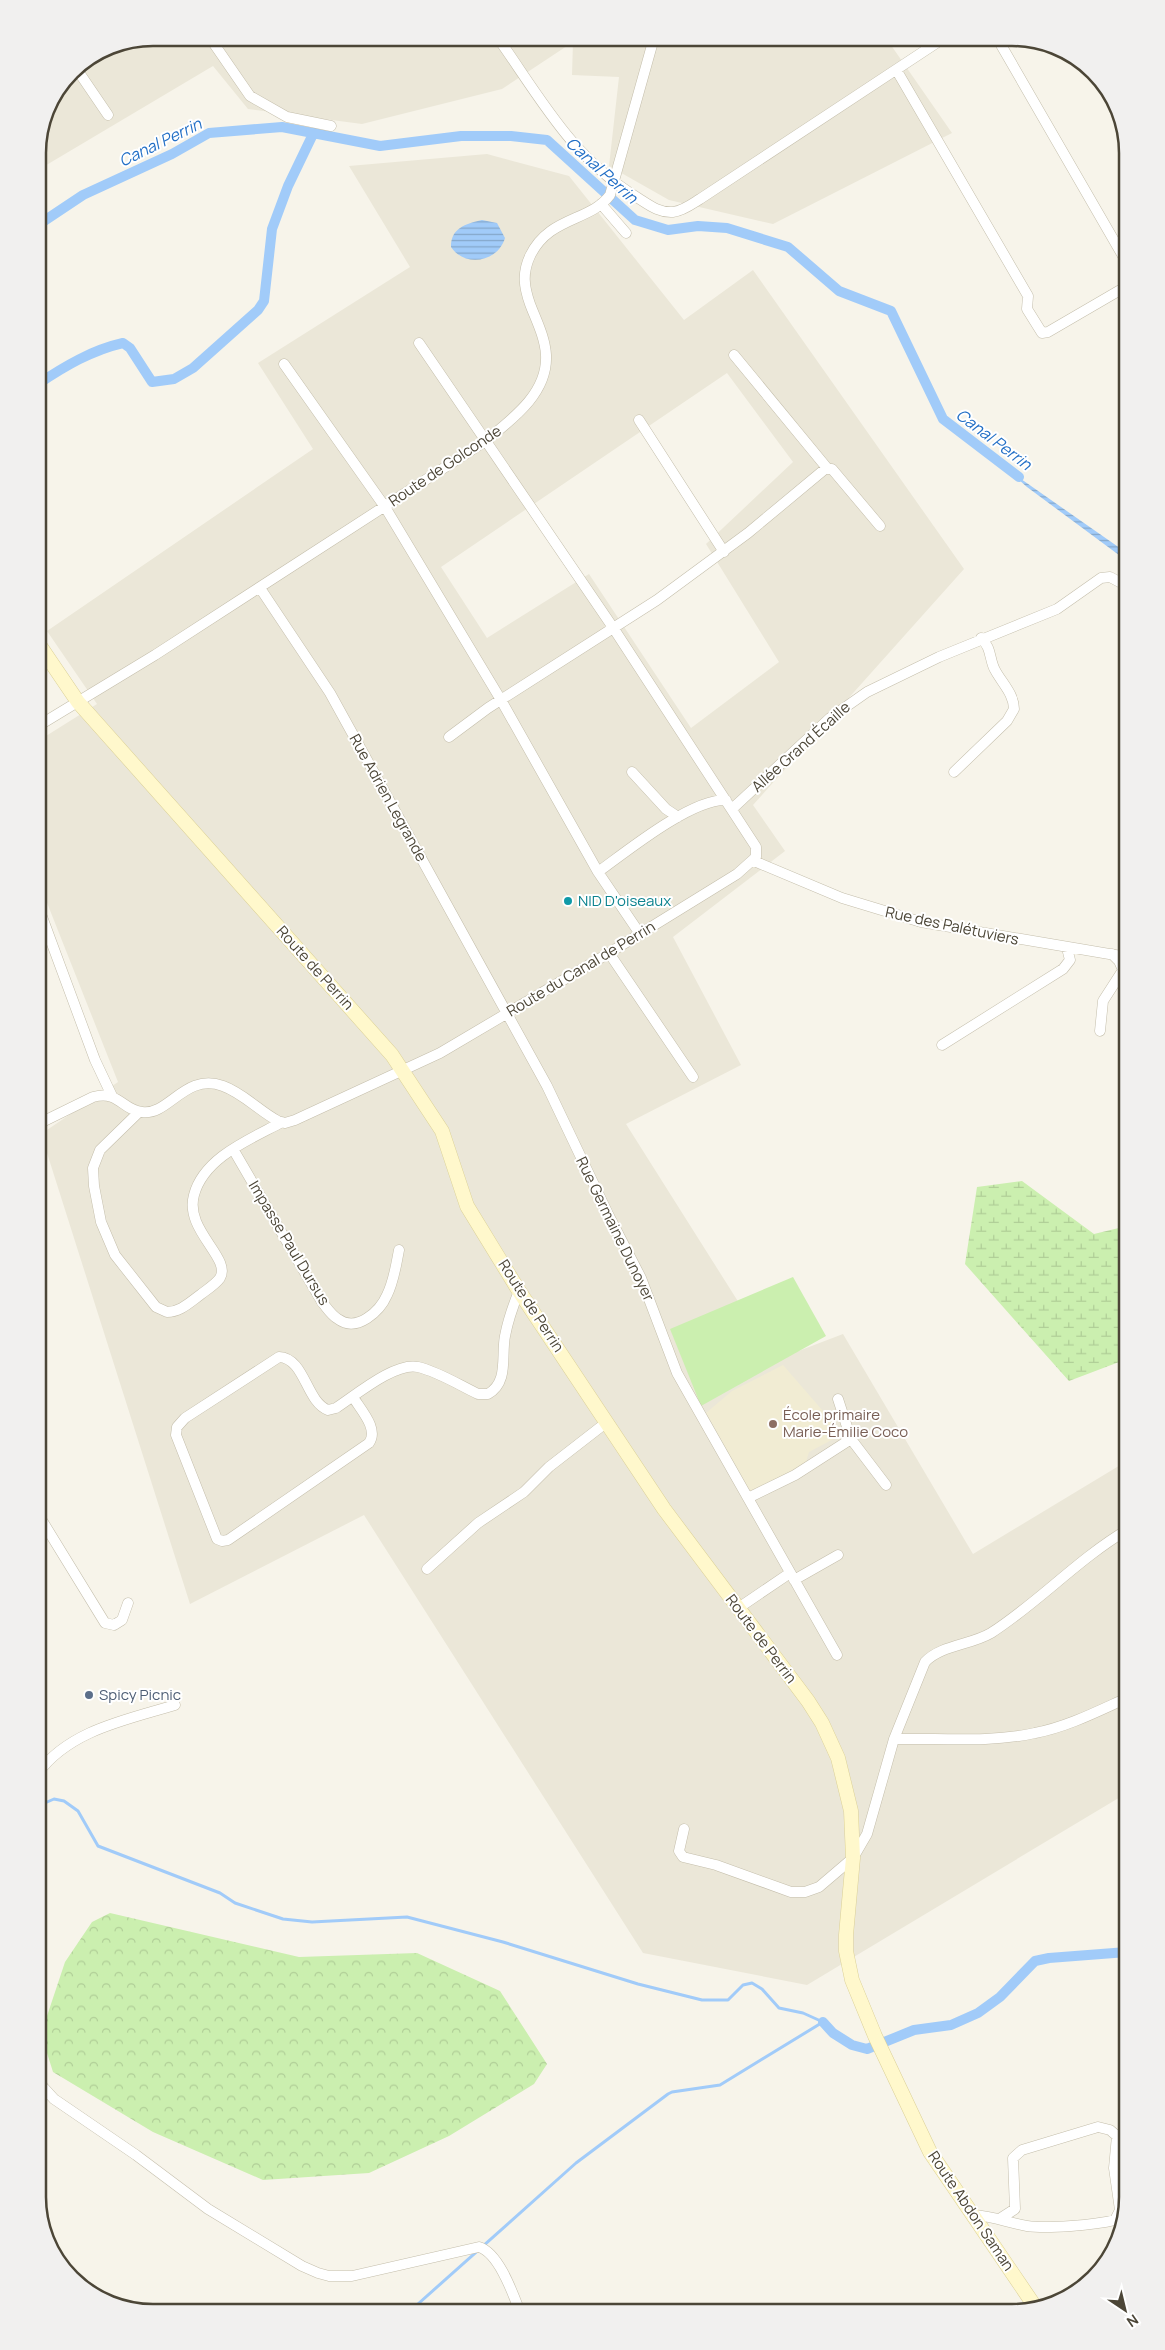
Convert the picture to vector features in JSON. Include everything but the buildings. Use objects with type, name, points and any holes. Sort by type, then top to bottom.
[{"type":"main road","name":"Route de Perrin","points":[[46,655],[78,702],[376,1036],[402,1069],[442,1131],[467,1206],[519,1291],[608,1422],[664,1509],[737,1609],[808,1701],[831,1740],[844,1775],[851,1811],[853,1858],[846,1951],[852,1980],[875,2036]]},
{"type":"main road","name":"Route Abdon Saman","points":[[875,2036],[930,2152],[943,2173],[974,2214],[1032,2302]]},
{"type":"street","points":[[216,46],[250,96],[287,117],[331,126]]},
{"type":"street","points":[[504,46],[562,131],[584,157],[615,184],[658,210],[671,212],[682,210],[932,46]]},
{"type":"street","name":"Route de Golconde","points":[[46,721],[260,588],[484,442],[525,406],[538,387],[545,368],[546,355],[524,285],[524,276],[530,256],[545,235],[568,220],[601,204],[610,195],[615,184],[652,46]]},
{"type":"street","points":[[1002,46],[1119,248]]},
{"type":"street","points":[[897,70],[1028,296],[1027,309],[1042,333],[1046,334],[1119,291]]},
{"type":"street","points":[[81,75],[108,115]]},
{"type":"street","points":[[601,204],[626,233]]},
{"type":"street","points":[[419,343],[484,442],[614,629],[729,804],[756,847],[757,855],[754,861]]},
{"type":"street","points":[[734,355],[827,468],[841,478],[880,526]]},
{"type":"street","points":[[284,364],[385,507],[501,700],[598,872],[640,934]]},
{"type":"street","points":[[639,420],[724,552]]},
{"type":"street","points":[[449,737],[501,700],[614,629],[724,552],[827,468]]},
{"type":"street","name":"Allée Grand Écaille","points":[[729,804],[845,706],[898,676],[981,638],[1057,610],[1103,578],[1110,577],[1119,582]]},
{"type":"street","name":"Rue Adrien Legrande","points":[[260,588],[330,693],[507,1014]]},
{"type":"street","points":[[954,772],[1007,721],[1014,709],[1010,693],[994,666],[988,646],[981,638]]},
{"type":"street","points":[[632,772],[666,809],[678,817]]},
{"type":"street","points":[[598,872],[678,817],[710,801],[729,804]]},
{"type":"street","name":"Route du Canal de Perrin","points":[[139,1112],[100,1150],[93,1168],[94,1186],[101,1222],[116,1256],[153,1304],[164,1312],[174,1312],[183,1307],[221,1276],[222,1265],[199,1231],[192,1207],[196,1188],[202,1178],[221,1158],[233,1149],[282,1122],[295,1120],[402,1069],[440,1054],[610,953],[737,874],[754,861]]},
{"type":"street","name":"Rue des Palétuviers","points":[[754,861],[819,889],[884,913],[921,922],[1119,955]]},
{"type":"street","points":[[46,928],[95,1060],[112,1096]]},
{"type":"street","points":[[942,1045],[1064,969],[1070,960],[1067,948]]},
{"type":"street","points":[[610,953],[693,1077]]},
{"type":"street","points":[[1112,954],[1119,962]]},
{"type":"street","points":[[1100,1031],[1103,1001],[1119,976]]},
{"type":"street","name":"Rue Germaine Dunoyer","points":[[507,1014],[547,1086],[641,1278],[677,1373],[837,1655]]},
{"type":"street","points":[[46,1120],[93,1097],[112,1096],[139,1112],[153,1110],[192,1086],[214,1083],[231,1090],[282,1122]]},
{"type":"street","name":"Impasse Paul Dursus","points":[[233,1149],[322,1302],[338,1319],[351,1323],[359,1322],[378,1309],[388,1294],[399,1250]]},
{"type":"street","points":[[353,1397],[372,1429],[373,1436],[369,1443],[228,1540],[222,1541],[217,1539],[177,1440],[176,1430],[178,1424],[279,1356],[285,1357],[292,1362],[325,1409],[336,1408],[353,1397],[389,1374],[405,1368],[417,1367],[478,1394],[485,1395],[497,1386],[502,1378],[504,1338],[519,1291]]},
{"type":"street","points":[[838,1399],[851,1439],[886,1485]]},
{"type":"street","points":[[427,1569],[478,1523],[524,1492],[544,1471],[608,1422]]},
{"type":"street","points":[[748,1498],[795,1475],[851,1439]]},
{"type":"street","points":[[46,1527],[105,1623],[114,1625],[122,1620],[128,1603]]},
{"type":"street","points":[[684,1829],[679,1851],[683,1857],[716,1865],[791,1892],[805,1892],[818,1887],[853,1858],[867,1834],[894,1739],[920,1669],[927,1659],[989,1634],[1103,1545],[1119,1535]]},
{"type":"street","points":[[737,1609],[792,1577],[838,1555]]},
{"type":"street","points":[[894,1739],[1003,1737],[1036,1733],[1057,1728],[1119,1702]]},
{"type":"street","points":[[46,1764],[57,1752],[79,1738],[109,1725],[175,1705]]},
{"type":"street","points":[[46,2089],[54,2099],[136,2155],[191,2198],[282,2254],[318,2273],[352,2276],[483,2249],[500,2270],[516,2304]]},
{"type":"street","points":[[1001,2218],[1015,2209],[1013,2158],[1022,2150],[1098,2127],[1110,2130],[1117,2136],[1114,2168],[1119,2203]]},
{"type":"street","points":[[974,2214],[1001,2218],[1024,2225],[1039,2226],[1115,2220],[1117,2216]]},
{"type":"shaded area","points":[[146,46],[567,46],[502,89],[362,124],[248,109],[213,66],[46,165],[46,146],[50,126],[54,112],[68,88],[88,68],[112,54],[133,48]]},
{"type":"shaded area","points":[[573,46],[892,46],[952,133],[773,224],[669,200],[609,166],[619,77],[572,75]]},
{"type":"shaded area","points":[[487,154],[569,176],[684,320],[753,270],[964,569],[753,805],[785,851],[673,937],[741,1065],[626,1124],[775,1360],[843,1334],[973,1554],[1119,1466],[1119,1798],[807,1985],[643,1953],[364,1515],[190,1604],[46,1150],[46,1131],[118,1082],[46,900],[46,736],[97,704],[47,631],[313,449],[258,363],[410,267],[349,166]],"holes":[[[727,373],[793,462],[706,544],[779,662],[691,728],[589,574],[487,638],[441,567]]]},
{"type":"shaded area","name":"École primaire Marie-Émilie Coco","points":[[783,1365],[843,1434],[809,1452],[805,1465],[750,1492],[706,1413],[732,1391]]},
{"type":"green space","points":[[1022,1181],[1094,1234],[1119,1228],[1119,1362],[1069,1381],[965,1264],[977,1187]]},
{"type":"green space","points":[[793,1277],[826,1336],[701,1406],[670,1329]]},
{"type":"green space","points":[[110,1913],[299,1957],[417,1953],[500,1991],[547,2064],[534,2084],[449,2136],[369,2173],[263,2180],[153,2132],[53,2072],[46,2050],[46,2019],[65,1962],[92,1922]]},
{"type":"water","points":[[482,220],[497,223],[505,238],[501,246],[489,257],[481,259],[472,260],[457,254],[451,247],[453,235],[465,225]]},
{"type":"water","points":[[1008,470],[1119,547],[1119,555],[1027,487]]},
{"type":"waterway","name":"Canal Perrin","points":[[46,220],[83,195],[172,154],[209,133],[282,127],[380,146],[461,136],[511,136],[547,140],[635,220],[668,230],[698,226],[727,228],[788,247],[839,291],[891,311],[943,419],[1019,477]]},
{"type":"waterway","points":[[46,379],[79,359],[123,343],[130,348],[152,382],[174,379],[193,368],[258,310],[264,301],[272,229],[288,186],[314,132]]},
{"type":"waterway","points":[[46,1802],[54,1799],[64,1801],[78,1811],[98,1846],[220,1893],[235,1903],[283,1919],[312,1922],[407,1917],[503,1942],[638,1984],[702,2000],[728,2000],[743,1985],[752,1983],[762,1989],[779,2008],[803,2013],[823,2022],[720,2085],[668,2094],[576,2163],[418,2304]]},
{"type":"waterway","points":[[823,2022],[833,2033],[852,2045],[867,2049],[914,2030],[951,2025],[978,2013],[1000,1997],[1035,1961],[1049,1958],[1119,1953]]},
{"type":"place","name":"NID D'oiseaux","points":[[568,901]]},
{"type":"place","name":"École primaire Marie-Émilie Coco","points":[[773,1424]]},
{"type":"place","name":"Spicy Picnic","points":[[89,1695]]}]
